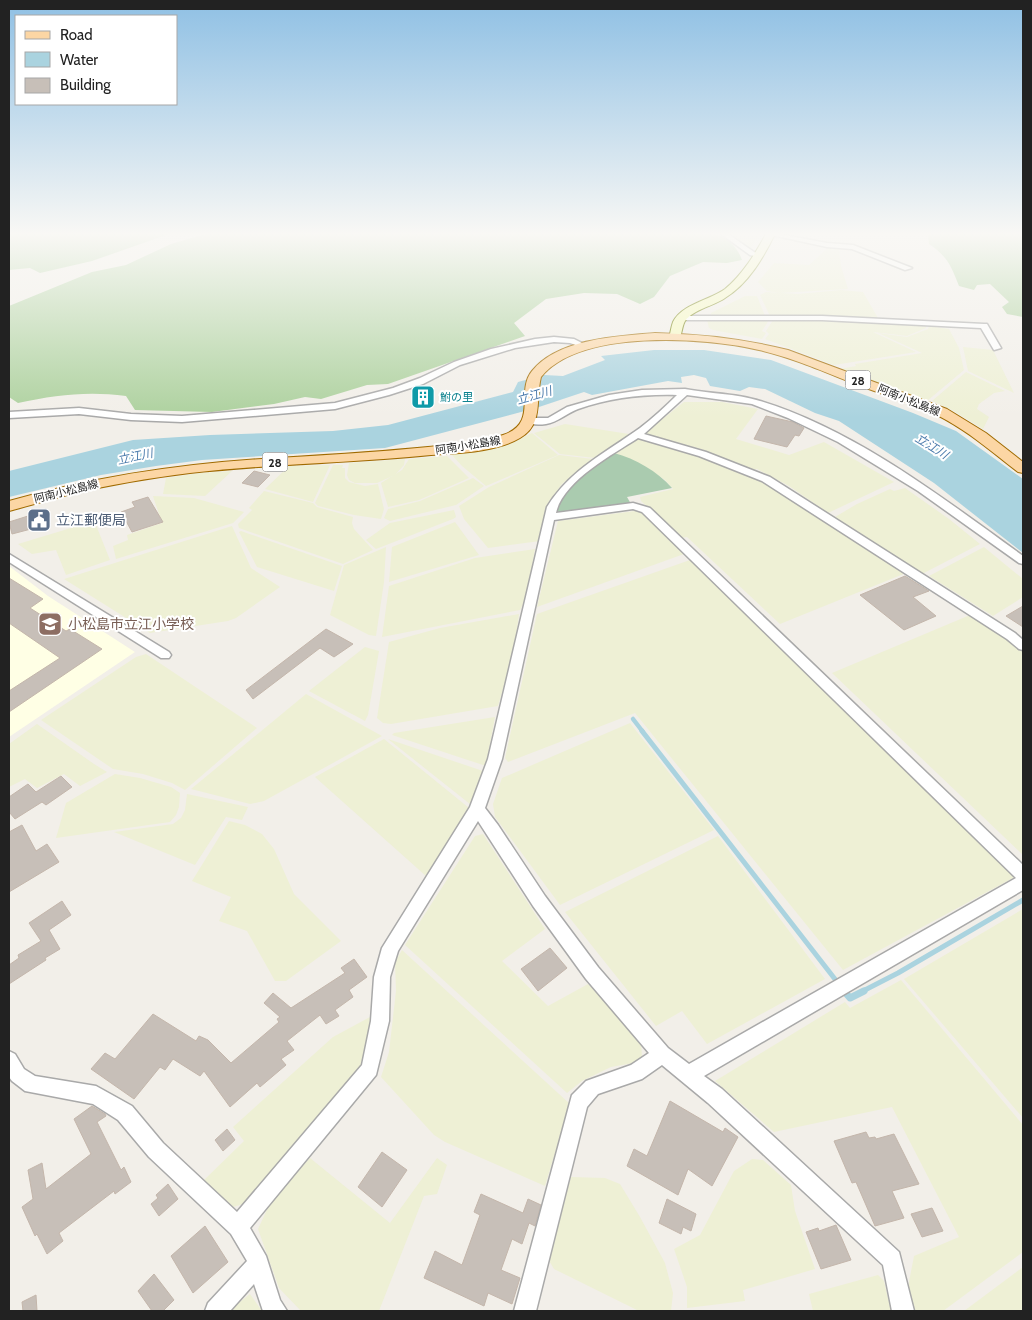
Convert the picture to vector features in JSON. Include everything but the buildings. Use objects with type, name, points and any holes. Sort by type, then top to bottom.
[{"type":"main road","points":[[675,337],[682,318],[721,296]]},
{"type":"main road","name":"阿南小松島線","points":[[9,506],[58,491],[104,481],[165,472],[229,465],[392,455],[483,445],[508,439],[526,426],[530,417],[535,375],[555,357],[584,346],[626,339],[675,337],[736,341],[762,346],[901,396],[942,412],[960,422],[1023,469]]},
{"type":"street","points":[[682,318],[822,318],[984,326],[996,348]]},
{"type":"street","points":[[9,415],[79,410],[131,417],[192,419],[335,406],[355,403],[395,391],[419,382],[444,369],[518,344],[572,340],[584,346]]},
{"type":"street","points":[[530,417],[547,423],[558,418],[570,408],[618,396],[662,392],[685,392],[754,402],[799,419],[830,434],[914,483],[1023,561]]},
{"type":"street","points":[[238,1227],[370,1069],[380,1021],[382,977],[390,948],[477,809],[495,759],[552,507],[558,495],[570,483],[611,451],[637,435],[685,392]]},
{"type":"street","points":[[637,435],[713,457],[766,479],[1011,636],[1023,646]]},
{"type":"street","points":[[551,517],[633,506],[646,510],[1023,875]]},
{"type":"street","points":[[9,558],[165,655]]},
{"type":"street","points":[[477,809],[493,829],[539,901],[592,973],[662,1054],[715,1096],[892,1259],[903,1311]]},
{"type":"street","points":[[689,1074],[1023,882]]},
{"type":"street","points":[[525,1311],[579,1102],[592,1087],[636,1073],[662,1054]]},
{"type":"street","points":[[9,1060],[18,1075],[30,1085],[96,1095],[125,1112],[156,1150],[238,1227],[259,1263],[271,1306],[276,1311]]},
{"type":"street","points":[[216,1311],[259,1263]]},
{"type":"shaded area","points":[[745,296],[757,296],[765,316],[710,316],[711,313]]},
{"type":"shaded area","points":[[760,296],[865,296],[878,318],[770,316]]},
{"type":"shaded area","points":[[707,320],[769,320],[762,331],[766,333],[762,339],[713,330],[709,328]]},
{"type":"shaded area","points":[[773,320],[890,322],[926,325],[926,328],[907,336],[873,332],[916,352],[834,365],[765,339],[769,334],[766,331]]},
{"type":"shaded area","points":[[929,326],[949,329],[959,348],[964,370],[927,401],[840,369],[856,366],[855,364],[922,353],[878,333],[907,337],[928,329]]},
{"type":"shaded area","points":[[963,347],[993,350],[1014,393],[968,371]]},
{"type":"shaded area","points":[[966,372],[1005,391],[994,393],[979,404],[977,409],[989,417],[983,429],[952,410],[932,401]]},
{"type":"shaded area","points":[[684,402],[722,402],[758,409],[736,439],[789,455],[824,442],[894,482],[828,513],[789,486],[757,469],[754,470],[701,449],[646,434],[646,432]]},
{"type":"shaded area","points":[[565,424],[629,435],[595,458],[560,454],[534,433]]},
{"type":"shaded area","points":[[532,433],[558,455],[486,486],[451,454],[510,444]]},
{"type":"shaded area","points":[[636,439],[694,453],[751,475],[776,489],[906,573],[780,624],[687,537],[681,538],[641,501],[640,497],[673,489],[665,480],[646,467],[614,453]]},
{"type":"shaded area","points":[[614,453],[646,466],[672,488],[627,497],[631,504],[599,509],[556,512],[571,485],[587,471]]},
{"type":"shaded area","points":[[559,455],[593,459],[562,484],[548,503],[540,541],[488,548],[464,519],[459,506],[489,487]]},
{"type":"shaded area","points":[[447,456],[469,478],[419,500],[388,507],[381,483],[402,470],[409,459]]},
{"type":"shaded area","points":[[405,459],[404,465],[395,475],[377,483],[355,483],[349,480],[347,475],[349,463]]},
{"type":"shaded area","points":[[330,465],[313,502],[265,489],[289,466]]},
{"type":"shaded area","points":[[333,465],[343,465],[342,468],[345,468],[345,478],[349,482],[365,486],[378,484],[384,509],[381,519],[354,515],[318,506],[315,503]]},
{"type":"shaded area","points":[[232,471],[205,496],[163,494],[166,478]]},
{"type":"shaded area","points":[[473,478],[484,486],[456,505],[390,521],[384,518],[388,509],[420,501]]},
{"type":"shaded area","points":[[905,488],[980,544],[922,574],[835,517],[857,504],[890,489],[894,491]]},
{"type":"shaded area","points":[[264,491],[313,503],[317,507],[353,517],[354,529],[373,550],[343,564],[239,528],[238,524],[252,510],[249,508]]},
{"type":"shaded area","points":[[153,496],[194,498],[244,512],[233,523],[116,559],[113,546],[128,540],[127,535],[162,523]]},
{"type":"shaded area","points":[[454,510],[456,517],[453,519],[376,549],[366,540],[390,523]]},
{"type":"shaded area","points":[[635,511],[643,512],[684,554],[537,607],[558,521]]},
{"type":"shaded area","points":[[455,522],[479,555],[389,582],[392,547]]},
{"type":"shaded area","points":[[84,524],[96,525],[110,560],[66,575],[56,550],[32,554],[18,544]]},
{"type":"shaded area","points":[[232,526],[251,568],[280,587],[236,618],[228,621],[150,633],[64,579]]},
{"type":"shaded area","points":[[241,531],[342,566],[334,591],[257,567],[239,532]]},
{"type":"shaded area","points":[[386,547],[384,582],[376,636],[369,635],[330,615],[344,565]]},
{"type":"shaded area","points":[[984,547],[1023,579],[1023,597],[993,616],[929,576]]},
{"type":"shaded area","points":[[535,549],[527,596],[520,610],[382,637],[389,586],[475,558]]},
{"type":"shaded area","points":[[690,560],[1013,874],[1013,878],[843,970],[635,713],[508,762],[505,758],[537,614]]},
{"type":"shaded area","name":"小松島市立江小学校","points":[[9,566],[48,596],[135,652],[9,737]]},
{"type":"shaded area","points":[[519,614],[514,652],[498,706],[391,724],[383,723],[377,718],[389,642],[440,628]]},
{"type":"shaded area","points":[[970,615],[1023,651],[1023,855],[832,673]]},
{"type":"shaded area","points":[[365,647],[379,651],[368,715],[365,721],[309,691]]},
{"type":"shaded area","points":[[146,654],[257,728],[185,790],[172,783],[143,774],[113,769],[41,720],[136,657]]},
{"type":"shaded area","points":[[306,694],[382,736],[264,801],[250,804],[191,789]]},
{"type":"shaded area","points":[[495,717],[486,766],[392,735],[394,733]]},
{"type":"shaded area","points":[[630,723],[714,830],[560,905],[495,817],[493,804],[502,778]]},
{"type":"shaded area","points":[[37,724],[107,772],[80,786],[64,774],[37,788],[25,779],[9,787],[9,744]]},
{"type":"shaded area","points":[[384,739],[469,808],[426,876],[315,777]]},
{"type":"shaded area","points":[[388,739],[483,771],[470,804]]},
{"type":"shaded area","points":[[115,774],[140,778],[171,787],[180,793],[179,807],[176,815],[170,822],[56,838],[66,803]]},
{"type":"shaded area","points":[[187,794],[248,807],[242,820],[226,817],[195,865],[114,832],[173,824],[181,818],[185,810]]},
{"type":"shaded area","points":[[229,821],[245,825],[262,834],[274,849],[294,894],[341,941],[286,981],[275,981],[247,931],[219,921],[231,897],[192,881]]},
{"type":"shaded area","points":[[483,834],[545,929],[502,961],[548,1006],[588,984],[641,1041],[642,1058],[639,1062],[611,1067],[582,1081],[567,1093],[405,945],[475,836]]},
{"type":"shaded area","points":[[718,836],[825,979],[707,1044],[682,1011],[656,1026],[565,912]]},
{"type":"shaded area","points":[[1023,909],[1023,1118],[904,979]]},
{"type":"shaded area","points":[[402,950],[570,1104],[545,1186],[445,1142],[434,1135],[381,1077],[389,1052],[396,991],[395,962]]},
{"type":"shaded area","points":[[901,980],[1023,1125],[1023,1252],[943,1311],[914,1311],[908,1287],[914,1256],[959,1237],[892,1107],[774,1132],[715,1081],[845,1002],[850,1008]]},
{"type":"shaded area","points":[[370,1017],[369,1045],[363,1067],[243,1204],[233,1207],[203,1181],[244,1141],[233,1127],[333,1037]]},
{"type":"shaded area","points":[[310,1158],[390,1223],[437,1158],[447,1165],[437,1194],[424,1196],[379,1311],[301,1311],[279,1288],[258,1229],[271,1201]]},
{"type":"shaded area","points":[[752,1159],[763,1160],[791,1185],[795,1211],[815,1269],[743,1290],[745,1301],[687,1308],[687,1287],[674,1249],[700,1235],[734,1171]]},
{"type":"shaded area","points":[[571,1177],[605,1178],[620,1184],[665,1263],[673,1293],[671,1311],[639,1311],[554,1269],[548,1259]]},
{"type":"shaded area","points":[[1023,1267],[1023,1311],[964,1311]]},
{"type":"shaded area","points":[[878,1275],[884,1281],[891,1311],[813,1311],[809,1294]]},
{"type":"shaded area","points":[[250,1294],[262,1311],[230,1311],[236,1305]]},
{"type":"green space","points":[[34,296],[568,296],[546,299],[514,323],[525,336],[388,384],[367,385],[321,399],[305,397],[274,404],[212,412],[135,410],[126,396],[98,394],[45,398],[18,403],[9,397],[9,306]]},
{"type":"green space","points":[[621,296],[655,296],[640,304]]},
{"type":"green space","points":[[1002,296],[1023,296],[1023,317],[1007,314],[1002,307],[1009,302]]},
{"type":"water","name":"立江川","points":[[654,350],[704,350],[771,360],[956,431],[1023,479],[1023,553],[934,483],[839,421],[815,413],[765,389],[749,387],[740,391],[710,386],[706,378],[694,375],[681,377],[682,383],[668,381],[592,395],[584,392],[536,408],[385,448],[202,460],[101,475],[9,497],[9,471],[133,440],[210,435],[333,431],[388,425],[513,392],[518,382],[544,375],[563,376],[605,360],[601,356]]},
{"type":"waterway","points":[[633,719],[643,732]]},
{"type":"waterway","points":[[642,731],[845,992]]},
{"type":"waterway","points":[[861,992],[898,973],[1023,900]]},
{"type":"waterway","points":[[844,991],[850,998],[864,991]]},
{"type":"place","name":"鮒の里","points":[[423,397]]},
{"type":"place","name":"立江郵便局","points":[[39,520]]},
{"type":"place","name":"小松島市立江小学校","points":[[50,624]]}]
